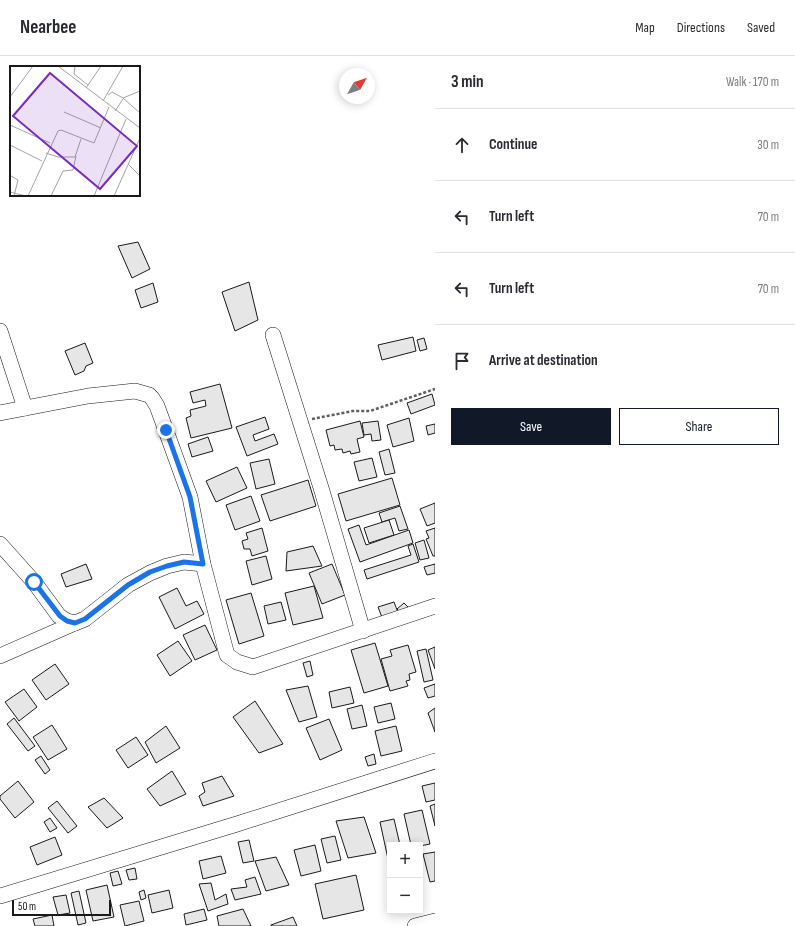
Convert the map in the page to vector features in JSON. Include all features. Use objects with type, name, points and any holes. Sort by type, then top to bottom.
[{"type":"street","points":[[0,331],[25,408]]},
{"type":"street","points":[[273,335],[363,631]]},
{"type":"street","points":[[0,413],[88,396],[135,391],[144,393],[152,398],[157,406],[190,497],[203,564],[227,655],[237,662],[253,667],[435,606]]},
{"type":"street","points":[[0,544],[34,582],[60,616],[67,621],[75,623]]},
{"type":"street","points":[[0,656],[85,619],[128,585],[150,572],[184,562],[203,564]]},
{"type":"street","points":[[0,896],[237,824],[435,761]]},
{"type":"street","points":[[415,926],[435,921]]},
{"type":"path","points":[[300,422],[354,410],[370,411],[435,389]]},
{"type":"building","points":[[138,242],[150,269],[132,278],[118,246]]},
{"type":"building","points":[[249,282],[258,320],[235,331],[222,292]]},
{"type":"building","points":[[153,283],[158,302],[141,308],[135,290]]},
{"type":"building","points":[[413,337],[416,351],[382,360],[378,345]]},
{"type":"building","points":[[424,338],[427,349],[420,351],[417,340]]},
{"type":"building","points":[[85,343],[93,363],[86,366],[84,371],[75,375],[65,351]]},
{"type":"building","points":[[220,384],[232,428],[191,438],[186,418],[191,416],[190,410],[206,406],[205,400],[193,403],[190,392]]},
{"type":"building","points":[[432,394],[435,405],[411,414],[407,403]]},
{"type":"building","points":[[265,417],[269,429],[253,435],[255,441],[274,434],[278,444],[247,456],[236,427]]},
{"type":"building","points":[[409,418],[414,441],[393,447],[387,425]]},
{"type":"building","points":[[360,421],[364,437],[357,439],[360,452],[351,454],[350,451],[343,453],[342,449],[335,450],[334,445],[330,446],[326,430]]},
{"type":"building","points":[[378,421],[381,440],[372,441],[371,434],[364,435],[362,423]]},
{"type":"building","points":[[435,424],[435,433],[428,435],[426,426]]},
{"type":"building","points":[[208,437],[213,451],[192,457],[188,444]]},
{"type":"building","points":[[389,449],[395,473],[385,475],[379,452]]},
{"type":"building","points":[[372,458],[377,477],[359,481],[354,462]]},
{"type":"building","points":[[269,459],[275,484],[256,489],[250,463]]},
{"type":"building","points":[[237,467],[247,488],[216,502],[206,481]]},
{"type":"building","points":[[392,478],[400,505],[346,521],[338,494]]},
{"type":"building","points":[[308,480],[316,506],[270,521],[261,495]]},
{"type":"building","points":[[251,496],[260,521],[235,530],[226,505]]},
{"type":"building","points":[[435,503],[435,523],[427,526],[420,509]]},
{"type":"building","points":[[400,506],[408,529],[399,531],[395,518],[382,522],[379,513]]},
{"type":"building","points":[[389,520],[394,535],[369,543],[364,528]]},
{"type":"building","points":[[359,525],[366,545],[409,530],[413,543],[360,562],[348,529]]},
{"type":"building","points":[[262,528],[268,551],[252,556],[250,549],[244,549],[242,541],[248,539],[246,533]]},
{"type":"building","points":[[435,528],[435,556],[433,556],[426,539],[429,538],[426,531]]},
{"type":"building","points":[[424,540],[429,558],[420,560],[415,543]]},
{"type":"building","points":[[413,544],[419,562],[367,579],[364,570],[411,555],[408,546]]},
{"type":"building","points":[[313,546],[322,566],[286,571],[287,552]]},
{"type":"building","points":[[266,556],[272,579],[252,585],[246,561]]},
{"type":"building","points":[[86,564],[92,579],[66,587],[61,574]]},
{"type":"building","points":[[332,564],[345,595],[322,604],[309,573]]},
{"type":"building","points":[[435,564],[435,573],[427,575],[424,567]]},
{"type":"building","points":[[314,586],[323,618],[293,625],[285,593]]},
{"type":"building","points":[[177,588],[186,606],[197,601],[204,614],[175,629],[159,597]]},
{"type":"building","points":[[251,593],[264,636],[239,644],[226,600]]},
{"type":"building","points":[[281,602],[286,620],[268,624],[264,606]]},
{"type":"building","points":[[394,602],[399,615],[383,620],[378,607]]},
{"type":"building","points":[[404,603],[409,608],[402,614],[397,609]]},
{"type":"building","points":[[205,625],[217,650],[195,660],[183,635]]},
{"type":"building","points":[[178,641],[192,661],[170,676],[157,655]]},
{"type":"building","points":[[375,643],[388,686],[364,693],[351,650]]},
{"type":"building","points":[[408,645],[416,672],[409,674],[410,680],[406,681],[408,686],[390,691],[381,659],[392,656],[390,650]]},
{"type":"building","points":[[435,647],[435,669],[428,650]]},
{"type":"building","points":[[426,649],[433,680],[424,682],[417,651]]},
{"type":"building","points":[[310,661],[313,675],[307,677],[303,663]]},
{"type":"building","points":[[55,664],[69,684],[46,700],[32,680]]},
{"type":"building","points":[[435,684],[435,696],[428,698],[424,688]]},
{"type":"building","points":[[308,686],[317,717],[299,722],[286,690]]},
{"type":"building","points":[[350,687],[354,703],[332,708],[329,692]]},
{"type":"building","points":[[24,689],[37,707],[19,721],[5,702]]},
{"type":"building","points":[[255,701],[283,744],[259,753],[233,717]]},
{"type":"building","points":[[391,703],[395,719],[378,723],[374,707]]},
{"type":"building","points":[[362,705],[367,726],[352,729],[347,709]]},
{"type":"building","points":[[435,708],[435,732],[428,713]]},
{"type":"building","points":[[14,718],[35,746],[28,751],[7,724]]},
{"type":"building","points":[[329,719],[342,750],[320,760],[306,728]]},
{"type":"building","points":[[52,725],[67,749],[48,760],[33,737]]},
{"type":"building","points":[[166,726],[180,748],[156,763],[145,742]]},
{"type":"building","points":[[396,726],[402,751],[381,756],[375,731]]},
{"type":"building","points":[[136,737],[148,755],[128,768],[116,750]]},
{"type":"building","points":[[374,754],[376,764],[368,766],[365,757]]},
{"type":"building","points":[[41,756],[50,770],[45,774],[35,760]]},
{"type":"building","points":[[172,771],[186,794],[160,806],[147,789]]},
{"type":"building","points":[[222,776],[234,796],[203,806],[199,796],[205,792],[202,783]]},
{"type":"building","points":[[18,781],[34,802],[15,818],[0,799],[0,796]]},
{"type":"building","points":[[435,783],[435,800],[426,802],[422,786]]},
{"type":"building","points":[[104,798],[123,818],[107,828],[88,807]]},
{"type":"building","points":[[57,801],[77,826],[68,833],[48,808]]},
{"type":"building","points":[[435,804],[435,826],[430,806]]},
{"type":"building","points":[[422,810],[430,844],[423,845],[423,842],[410,842],[404,814]]},
{"type":"building","points":[[364,817],[376,853],[348,858],[336,821]]},
{"type":"building","points":[[50,818],[57,828],[50,832],[44,822]]},
{"type":"building","points":[[394,819],[399,842],[387,842],[387,854],[380,822]]},
{"type":"building","points":[[335,836],[341,860],[327,863],[321,839]]},
{"type":"building","points":[[55,837],[62,855],[37,865],[30,847]]},
{"type":"building","points":[[249,840],[254,861],[243,863],[238,842]]},
{"type":"building","points":[[315,845],[321,871],[301,876],[294,850]]},
{"type":"building","points":[[435,852],[435,881],[430,882],[423,854]]},
{"type":"building","points":[[221,856],[226,873],[203,879],[199,861]]},
{"type":"building","points":[[276,857],[289,885],[266,891],[255,861]]},
{"type":"building","points":[[135,868],[137,879],[129,880],[126,870]]},
{"type":"building","points":[[118,871],[122,884],[113,886],[110,873]]},
{"type":"building","points":[[356,875],[364,910],[323,919],[315,884]]},
{"type":"building","points":[[255,877],[261,894],[235,900],[231,889],[247,887],[245,880]]},
{"type":"building","points":[[211,883],[215,900],[226,894],[228,904],[208,911],[199,884]]},
{"type":"building","points":[[107,885],[114,917],[93,921],[86,890]]},
{"type":"building","points":[[144,890],[146,898],[141,900],[139,892]]},
{"type":"building","points":[[169,890],[173,908],[152,913],[148,895]]},
{"type":"building","points":[[79,891],[86,923],[78,925],[71,893]]},
{"type":"building","points":[[66,895],[70,913],[58,915],[53,897]]},
{"type":"building","points":[[139,901],[144,921],[125,926],[120,905]]},
{"type":"building","points":[[204,909],[207,920],[186,925],[184,914]]},
{"type":"building","points":[[243,909],[251,926],[219,926],[217,916]]},
{"type":"building","points":[[52,915],[54,926],[35,926],[33,919]]},
{"type":"building","points":[[293,917],[297,926],[271,926],[271,925]]},
{"type":"route","points":[[34,582],[60,616],[67,621],[75,623],[85,619],[128,585],[150,572],[184,562],[203,564],[190,497],[182,479],[178,461],[166,430]]}]
